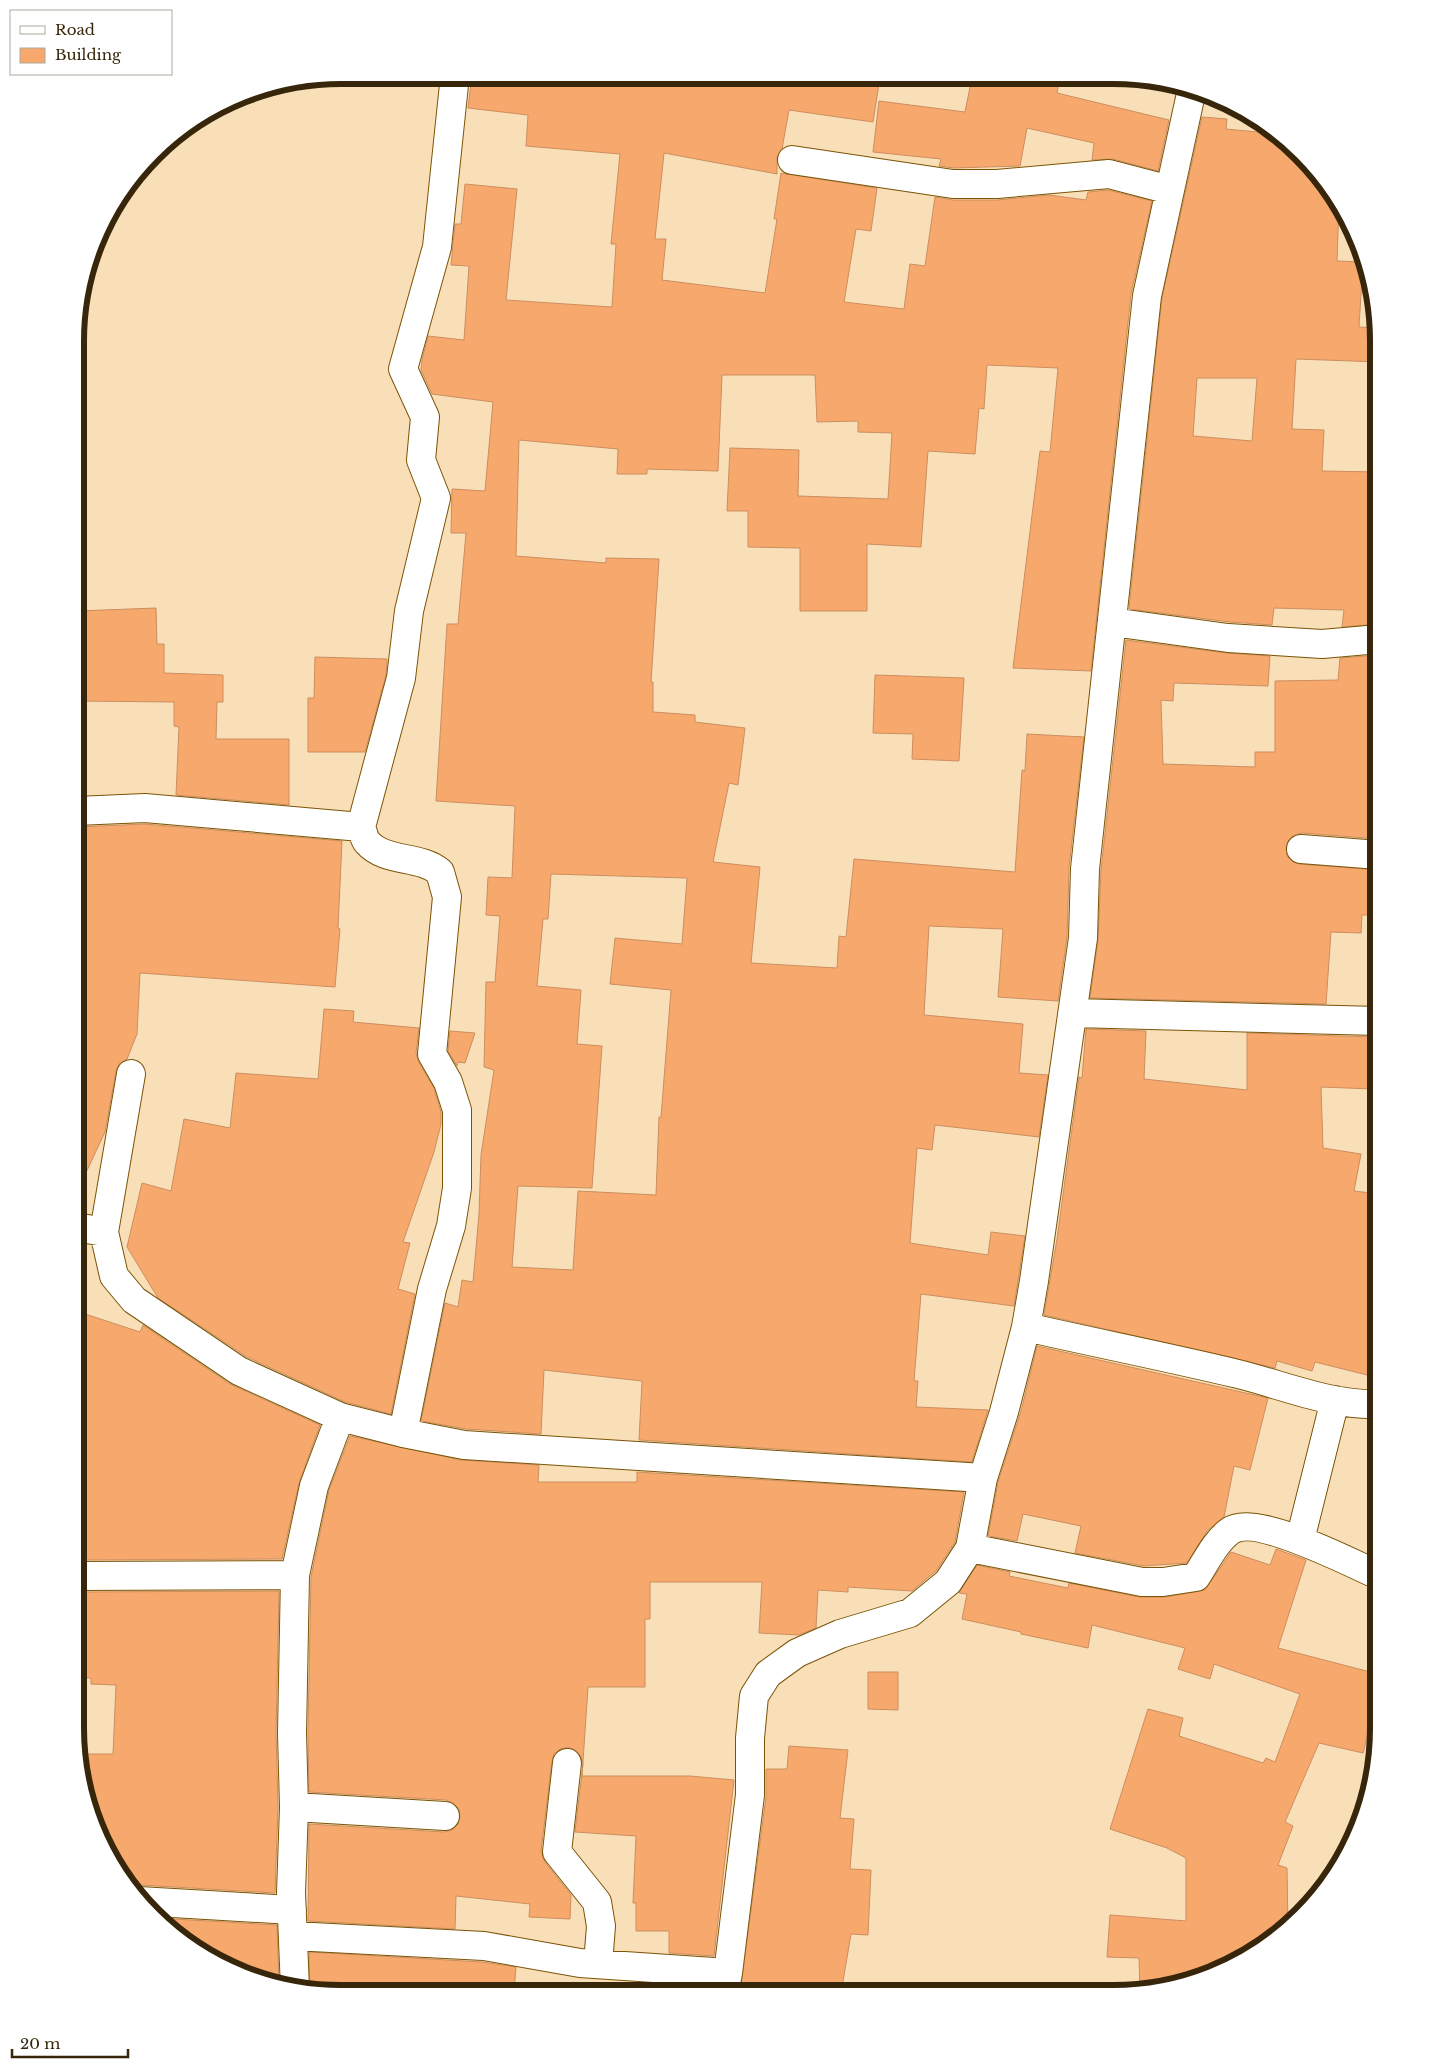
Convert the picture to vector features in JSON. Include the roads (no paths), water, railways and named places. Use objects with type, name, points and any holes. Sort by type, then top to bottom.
[{"type":"street","points":[[404,1433],[432,1289],[451,1226],[457,1188],[458,1110],[448,1082],[432,1054],[447,897],[440,872],[432,865],[386,854],[367,842],[361,827],[401,678],[409,611],[436,498],[421,460],[425,417],[403,369],[437,247],[454,84]]},
{"type":"street","points":[[152,1903],[292,1923],[484,1946],[726,1983],[750,1794],[754,1696],[768,1674],[796,1653],[840,1634],[881,1623],[916,1609],[948,1582],[970,1548],[983,1478],[1026,1327],[1074,1013],[1083,938],[1087,850],[1147,296],[1191,96]]},
{"type":"street","points":[[792,160],[952,184],[997,184],[1108,174],[1170,190]]},
{"type":"street","points":[[1112,622],[1228,638],[1322,644],[1370,640]]},
{"type":"street","points":[[84,811],[145,808],[361,827]]},
{"type":"street","points":[[1301,848],[1370,854]]},
{"type":"street","points":[[1074,1013],[1370,1021]]},
{"type":"street","points":[[131,1074],[104,1232],[114,1276],[134,1300],[240,1371],[340,1416],[404,1433],[464,1445],[983,1478]]},
{"type":"street","points":[[84,1228],[104,1232]]},
{"type":"street","points":[[1026,1327],[1238,1374],[1335,1400],[1359,1405],[1370,1404]]},
{"type":"street","points":[[1300,1540],[1335,1400]]},
{"type":"street","points":[[295,1981],[292,1923],[294,1807],[292,1733],[295,1576],[314,1486],[340,1416]]},
{"type":"street","points":[[970,1548],[1142,1582],[1163,1582],[1196,1577],[1215,1547],[1231,1530],[1251,1525],[1300,1540],[1370,1571]]},
{"type":"street","points":[[84,1576],[295,1576]]},
{"type":"street","points":[[568,1763],[557,1852],[597,1902],[601,1926],[598,1964]]},
{"type":"street","points":[[294,1807],[445,1816]]}]
